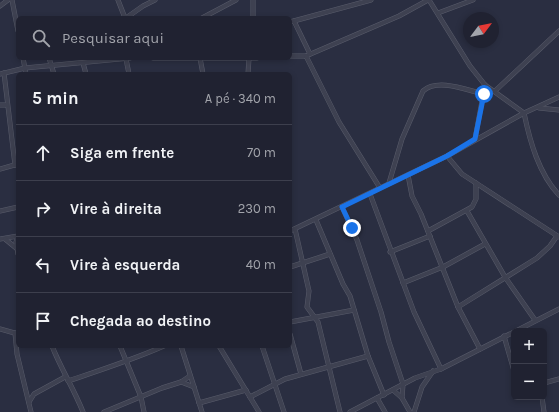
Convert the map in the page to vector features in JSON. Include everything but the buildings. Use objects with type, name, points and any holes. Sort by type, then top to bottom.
[{"type":"street","points":[[0,6],[8,0]]},
{"type":"street","points":[[12,0],[16,21]]},
{"type":"street","points":[[118,0],[125,16]]},
{"type":"street","points":[[129,16],[154,0]]},
{"type":"street","points":[[206,16],[236,0]]},
{"type":"street","points":[[252,0],[253,16]]},
{"type":"street","points":[[371,0],[292,21],[339,122],[380,188]]},
{"type":"street","points":[[292,56],[308,55],[398,16],[429,0],[470,66],[486,85],[495,90],[524,113],[531,143],[540,165],[550,186],[559,195]]},
{"type":"street","points":[[438,13],[473,0]]},
{"type":"street","points":[[495,90],[559,31]]},
{"type":"street","points":[[23,60],[26,72]]},
{"type":"street","points":[[50,60],[53,72]]},
{"type":"street","points":[[16,158],[2,73],[25,68],[52,67],[110,60]]},
{"type":"street","points":[[128,60],[129,72]]},
{"type":"street","points":[[200,60],[204,72]]},
{"type":"street","points":[[248,72],[249,60]]},
{"type":"street","points":[[83,63],[85,72]]},
{"type":"street","points":[[389,183],[402,139],[423,91],[429,86],[440,84],[484,94]]},
{"type":"street","points":[[475,139],[486,85]]},
{"type":"street","points":[[292,230],[447,156],[524,113],[538,108],[559,97]]},
{"type":"street","points":[[0,105],[7,105]]},
{"type":"street","points":[[538,108],[559,110]]},
{"type":"street","points":[[447,156],[462,174],[558,236],[537,258],[458,307]]},
{"type":"street","points":[[0,169],[16,164]]},
{"type":"street","points":[[408,175],[410,190],[428,230],[458,307],[480,349]]},
{"type":"street","points":[[428,230],[467,211],[475,204],[476,184]]},
{"type":"street","points":[[370,194],[390,252],[441,369]]},
{"type":"street","points":[[0,211],[16,207]]},
{"type":"street","points":[[342,207],[357,240],[403,384],[402,398]]},
{"type":"street","points":[[467,211],[485,244],[535,320]]},
{"type":"street","points":[[316,220],[342,284],[346,288],[368,356],[384,395]]},
{"type":"street","points":[[295,229],[310,291],[307,307],[318,322],[340,412]]},
{"type":"street","points":[[2,239],[16,236]]},
{"type":"street","points":[[390,252],[430,236]]},
{"type":"street","points":[[2,239],[16,247]]},
{"type":"street","points":[[403,283],[443,267],[485,244]]},
{"type":"street","points":[[292,266],[330,254]]},
{"type":"street","points":[[350,412],[403,384],[441,369],[559,308]]},
{"type":"street","points":[[292,322],[354,310]]},
{"type":"street","points":[[0,329],[16,333]]},
{"type":"street","points":[[504,336],[512,364]]},
{"type":"street","points":[[292,341],[301,374]]},
{"type":"street","points":[[17,348],[19,366],[31,412]]},
{"type":"street","points":[[53,348],[65,377],[83,412]]},
{"type":"street","points":[[121,348],[141,397],[144,412]]},
{"type":"street","points":[[68,381],[117,364],[126,363],[160,348]]},
{"type":"street","points":[[182,348],[202,412]]},
{"type":"street","points":[[220,348],[259,412]]},
{"type":"street","points":[[263,348],[284,412]]},
{"type":"street","points":[[250,396],[275,383],[301,374],[368,356]]},
{"type":"street","points":[[414,412],[422,387],[433,371]]},
{"type":"street","points":[[104,412],[181,382],[190,376]]},
{"type":"street","points":[[29,402],[34,394],[65,377]]},
{"type":"street","points":[[547,383],[559,379]]},
{"type":"street","points":[[181,382],[194,387]]},
{"type":"street","points":[[199,403],[246,390]]},
{"type":"street","points":[[393,390],[402,398],[410,412]]},
{"type":"street","points":[[27,393],[34,394]]},
{"type":"street","points":[[377,398],[385,412]]},
{"type":"street","points":[[542,400],[544,412]]},
{"type":"route","points":[[352,228],[342,207],[447,156],[475,139],[484,94]]}]
